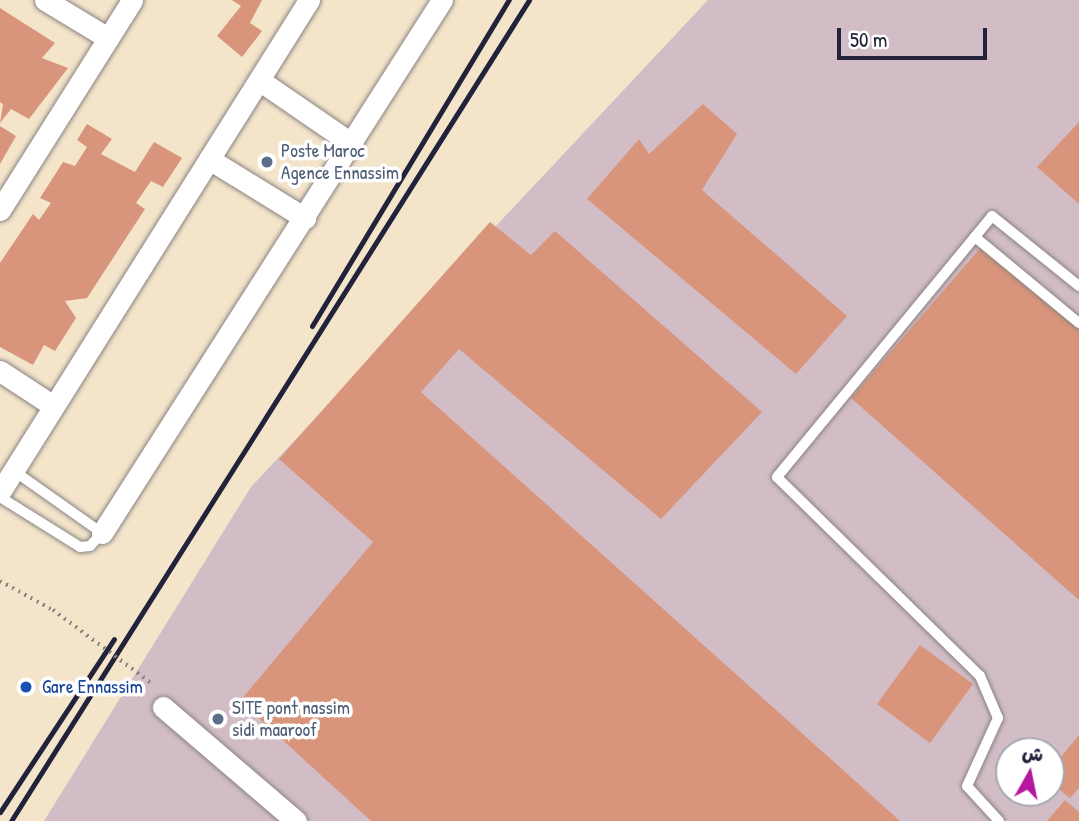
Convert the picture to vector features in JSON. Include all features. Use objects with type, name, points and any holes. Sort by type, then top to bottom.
[{"type":"street","points":[[45,0],[108,38]]},
{"type":"street","points":[[0,210],[132,0]]},
{"type":"street","points":[[0,495],[52,405],[309,0]]},
{"type":"street","points":[[102,533],[442,0]]},
{"type":"street","points":[[259,80],[352,144]]},
{"type":"street","points":[[209,159],[305,218]]},
{"type":"street","points":[[0,371],[52,405]]},
{"type":"street","points":[[163,707],[290,819]]},
{"type":"lane","points":[[999,821],[967,786],[998,718],[980,676],[777,477],[992,216],[1079,286]]},
{"type":"lane","points":[[975,237],[1079,323]]},
{"type":"lane","points":[[0,495],[80,547],[90,546],[102,533],[15,471]]},
{"type":"path","points":[[0,581],[53,610],[154,685]]},
{"type":"shaded area","points":[[708,0],[1079,0],[1079,821],[44,821],[251,487]]},
{"type":"building","points":[[232,0],[262,0],[250,23],[262,31],[242,57],[217,36],[241,6]]},
{"type":"building","points":[[0,8],[55,43],[42,58],[68,68],[29,119],[11,109],[0,123],[3,104],[0,102]]},
{"type":"building","points":[[703,104],[737,134],[702,190],[847,316],[796,374],[587,199],[639,139],[649,154]]},
{"type":"building","points":[[1079,122],[1079,204],[1037,167]]},
{"type":"building","points":[[87,124],[112,139],[101,154],[135,172],[154,142],[182,158],[163,187],[151,181],[136,203],[145,209],[87,298],[65,301],[76,318],[55,351],[44,345],[33,365],[0,347],[0,263],[33,214],[39,220],[51,203],[40,198],[63,162],[75,166],[87,147],[77,140]]},
{"type":"building","points":[[0,126],[16,136],[0,164]]},
{"type":"building","points":[[490,222],[531,255],[555,231],[762,412],[661,519],[459,349],[421,392],[900,821],[371,821],[240,701],[373,542],[279,459]]},
{"type":"building","points":[[982,246],[1079,329],[1079,600],[851,398]]},
{"type":"building","points":[[920,645],[973,684],[930,743],[877,704]]},
{"type":"building","points":[[1079,735],[1079,788],[1070,798],[1065,794],[1065,752]]},
{"type":"building","points":[[1065,800],[1079,812],[1079,821],[1047,821],[1059,807],[1065,807]]},
{"type":"railway","points":[[312,326],[509,0]]},
{"type":"railway","points":[[11,821],[529,0]]},
{"type":"railway","points":[[0,812],[114,639]]},
{"type":"place","name":"Poste Maroc Agence Ennassim","points":[[267,162]]},
{"type":"place","name":"Gare Ennassim","points":[[26,687]]},
{"type":"place","name":"SITE pont nassim sidi maaroof","points":[[218,719]]}]
